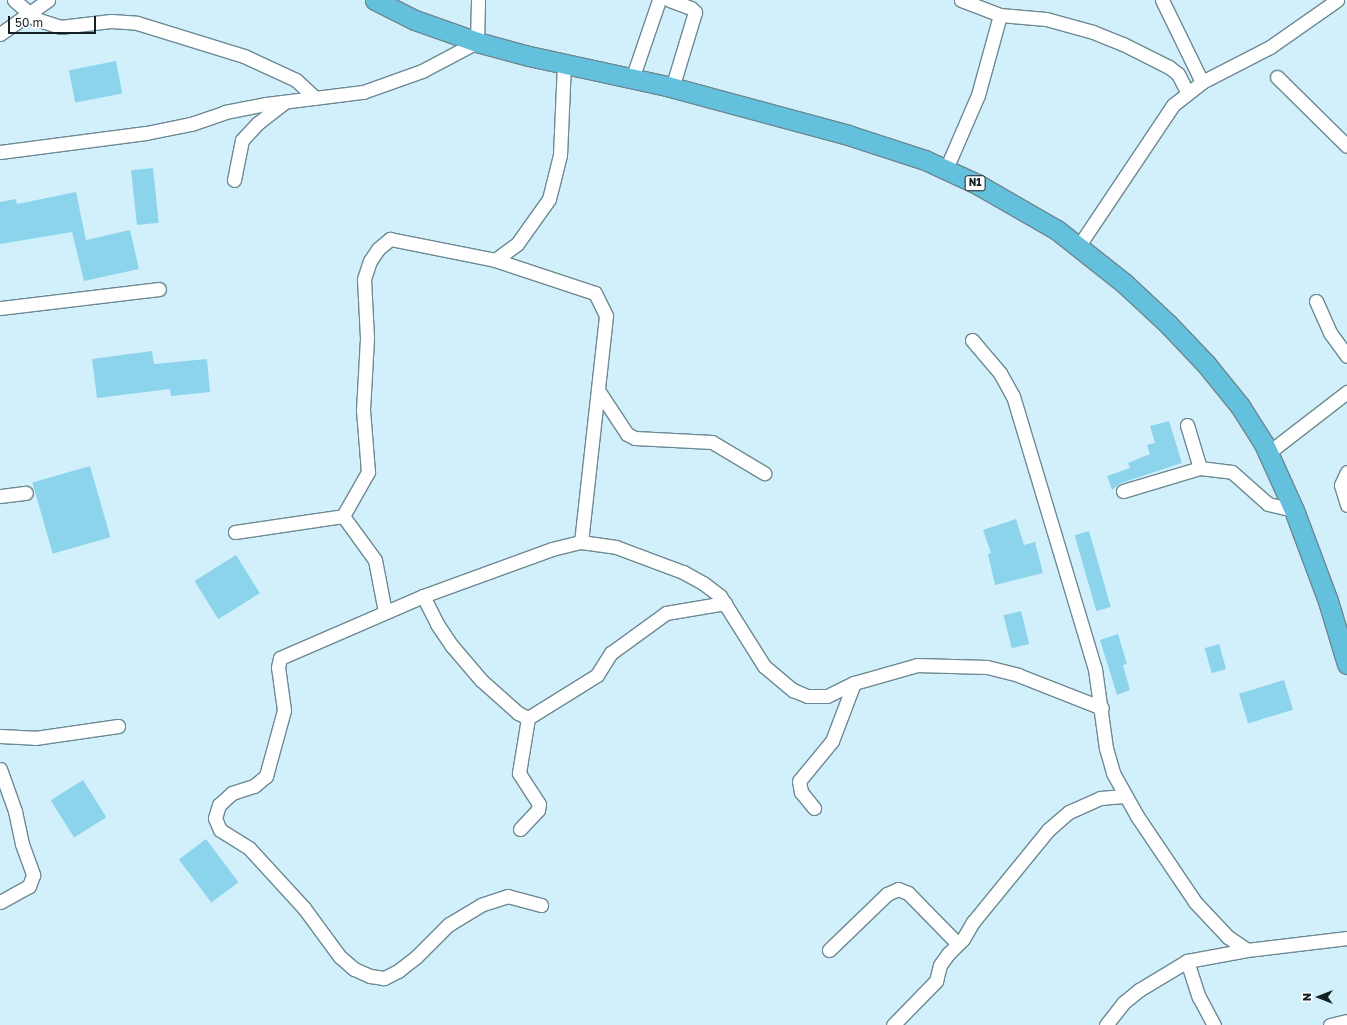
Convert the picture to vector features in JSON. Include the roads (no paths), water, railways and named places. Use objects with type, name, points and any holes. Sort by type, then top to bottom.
[{"type":"highway","name":"N1","points":[[375,0],[422,23],[477,42],[564,64],[672,88],[848,135],[946,169],[1016,205],[1057,230],[1129,288],[1206,364],[1240,406],[1268,453],[1294,510],[1328,601],[1347,664]]},
{"type":"street","points":[[14,0],[36,19],[60,27],[110,21],[137,23],[244,56],[296,80],[315,98]]},
{"type":"street","points":[[0,34],[48,0]]},
{"type":"street","points":[[0,152],[146,133],[191,124],[225,112],[363,92],[422,71],[477,42],[478,0]]},
{"type":"street","points":[[632,79],[659,0]]},
{"type":"street","points":[[669,0],[691,8],[695,12],[672,88]]},
{"type":"street","points":[[961,0],[1000,15],[1046,19],[1093,32],[1123,44],[1169,67],[1178,74],[1187,92]]},
{"type":"street","points":[[1162,0],[1202,82]]},
{"type":"street","points":[[1078,247],[1173,105],[1187,92],[1202,82],[1270,47],[1337,0]]},
{"type":"street","points":[[946,169],[978,95],[1000,15]]},
{"type":"street","points":[[495,260],[517,244],[549,199],[560,155],[564,64]]},
{"type":"street","points":[[1277,77],[1347,146]]},
{"type":"street","points":[[234,180],[242,140],[258,123],[286,102]]},
{"type":"street","points":[[342,516],[368,472],[363,387],[367,338],[364,279],[370,261],[378,249],[390,239],[495,260],[595,294],[606,316],[581,542]]},
{"type":"street","points":[[0,308],[159,289]]},
{"type":"street","points":[[1316,301],[1331,334],[1347,356]]},
{"type":"street","points":[[972,340],[1000,373],[1013,396],[1095,669],[1102,708],[1106,748],[1113,773],[1124,796],[1195,902],[1228,937],[1247,950]]},
{"type":"street","points":[[598,390],[627,434],[635,438],[712,442],[764,473]]},
{"type":"street","points":[[1268,453],[1347,392]]},
{"type":"street","points":[[1187,425],[1200,468]]},
{"type":"street","points":[[1123,491],[1200,468],[1232,472],[1268,504],[1294,510]]},
{"type":"street","points":[[1347,472],[1341,485],[1347,505]]},
{"type":"street","points":[[0,496],[26,493]]},
{"type":"street","points":[[235,532],[342,516]]},
{"type":"street","points":[[342,516],[375,560],[385,612]]},
{"type":"street","points":[[541,905],[508,896],[481,905],[449,924],[398,971],[384,978],[370,976],[354,970],[340,956],[304,908],[249,848],[220,830],[216,818],[219,805],[232,793],[254,786],[266,776],[284,710],[278,667],[280,658],[423,596],[552,549],[581,542],[616,547],[683,572],[720,596],[764,666],[792,690],[807,696],[826,696],[854,683],[917,665],[987,667],[1018,675],[1102,708]]},
{"type":"street","points":[[423,596],[437,624],[452,646],[481,680],[518,713],[528,718]]},
{"type":"street","points":[[520,828],[538,810],[539,804],[519,773],[528,718],[597,675],[611,653],[666,613],[725,603]]},
{"type":"street","points":[[814,808],[801,792],[799,781],[832,741],[854,683]]},
{"type":"street","points":[[0,736],[35,738],[118,726]]},
{"type":"street","points":[[0,769],[15,811],[22,844],[33,875],[29,886],[0,902]]},
{"type":"street","points":[[893,1025],[936,981],[940,965],[1048,830],[1069,812],[1100,798],[1124,796]]},
{"type":"street","points":[[830,950],[887,894],[898,889],[908,893],[958,944]]},
{"type":"street","points":[[1106,1025],[1123,1003],[1139,990],[1187,961],[1247,950],[1347,938]]},
{"type":"street","points":[[1187,961],[1199,997],[1214,1025]]},
{"type":"street","points":[[1330,1025],[1347,1021]]}]
